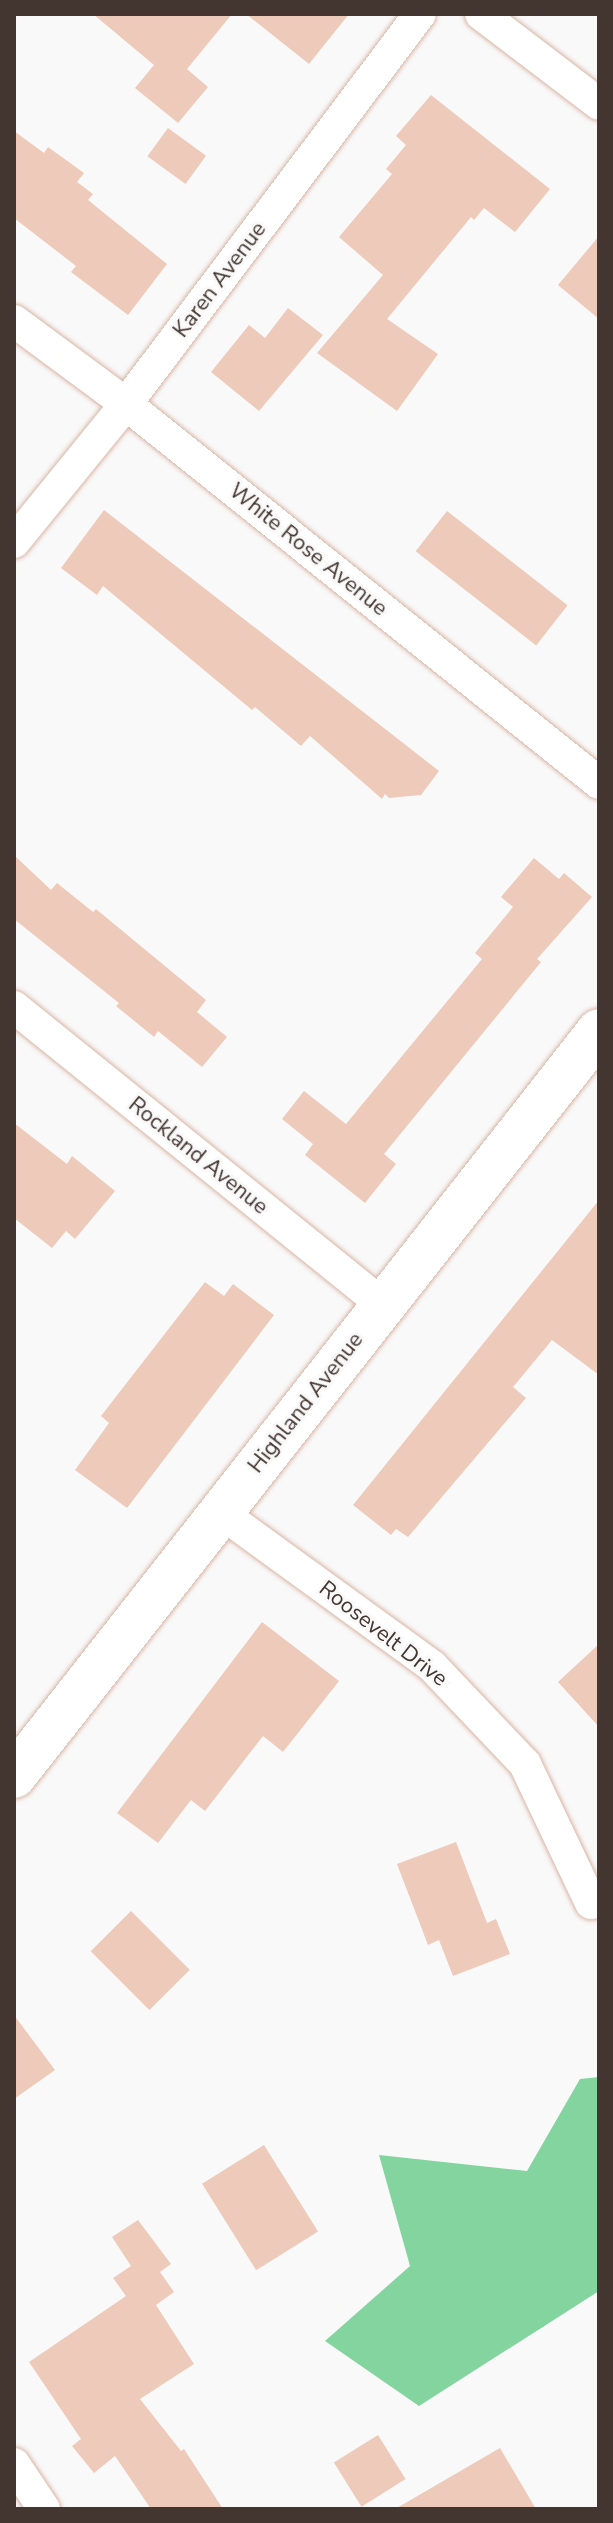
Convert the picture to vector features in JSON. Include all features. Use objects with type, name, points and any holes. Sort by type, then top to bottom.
[{"type":"main road","name":"Highland Avenue","points":[[18,1763],[599,1031]]},
{"type":"street","name":"Karen Avenue","points":[[14,542],[126,404],[420,14]]},
{"type":"street","points":[[481,14],[599,104]]},
{"type":"street","name":"White Rose Avenue","points":[[14,321],[126,404],[599,783]]},
{"type":"street","name":"Rockland Avenue","points":[[14,1007],[383,1305]]},
{"type":"street","name":"Roosevelt Drive","points":[[220,1512],[432,1666],[515,1753],[525,1764],[591,1903]]},
{"type":"street","points":[[14,2464],[44,2509]]},
{"type":"green space","points":[[599,2077],[599,2291],[419,2406],[325,2341],[410,2266],[379,2155],[527,2171],[580,2079]]},
{"type":"building","points":[[93,14],[232,14],[187,69],[208,87],[178,123],[135,88],[154,65]]},
{"type":"building","points":[[246,14],[349,14],[309,64]]},
{"type":"building","points":[[431,95],[550,189],[515,232],[484,208],[474,220],[471,217],[387,319],[438,354],[397,411],[317,353],[383,275],[339,237],[392,174],[386,169],[406,145],[396,136]]},
{"type":"building","points":[[168,128],[206,156],[185,184],[147,156]]},
{"type":"building","points":[[14,131],[44,153],[48,147],[84,173],[77,182],[93,194],[88,200],[167,264],[128,315],[71,272],[76,266],[14,218]]},
{"type":"building","points":[[599,236],[599,319],[558,285]]},
{"type":"building","points":[[288,308],[323,335],[259,411],[211,372],[249,325],[265,338]]},
{"type":"building","points":[[104,510],[439,771],[421,795],[389,798],[385,794],[382,799],[310,736],[301,746],[255,707],[252,710],[103,586],[97,595],[61,568]]},
{"type":"building","points":[[447,511],[568,605],[536,645],[416,551]]},
{"type":"building","points":[[14,855],[51,890],[57,883],[93,912],[96,909],[206,1000],[197,1012],[227,1037],[202,1067],[158,1031],[154,1037],[116,1006],[119,1003],[14,919]]},
{"type":"building","points":[[534,858],[559,879],[564,873],[592,897],[537,959],[541,962],[384,1154],[396,1164],[365,1203],[305,1155],[313,1144],[282,1119],[304,1091],[346,1124],[482,959],[475,953],[513,907],[501,897]]},
{"type":"building","points":[[14,1123],[67,1164],[72,1156],[115,1191],[75,1239],[66,1231],[52,1248],[14,1218]]},
{"type":"building","points":[[599,1200],[599,1375],[552,1340],[513,1387],[526,1398],[408,1537],[396,1529],[391,1535],[353,1505]]},
{"type":"building","points":[[205,1282],[224,1296],[233,1284],[274,1315],[127,1508],[75,1470],[109,1423],[101,1416]]},
{"type":"building","points":[[262,1622],[339,1681],[283,1752],[263,1736],[205,1811],[191,1800],[158,1843],[117,1813]]},
{"type":"building","points":[[599,1644],[599,1727],[558,1682]]},
{"type":"building","points":[[456,1842],[487,1923],[496,1919],[510,1954],[453,1976],[439,1940],[428,1945],[397,1864]]},
{"type":"building","points":[[131,1911],[190,1970],[149,2010],[91,1951]]},
{"type":"building","points":[[14,2015],[55,2070],[14,2099]]},
{"type":"building","points":[[264,2145],[318,2232],[256,2270],[202,2184]]},
{"type":"building","points":[[138,2220],[171,2264],[160,2272],[174,2292],[156,2305],[194,2364],[140,2399],[181,2451],[184,2449],[223,2509],[151,2509],[115,2456],[94,2473],[72,2446],[81,2439],[29,2362],[126,2296],[113,2278],[131,2266],[112,2237]]},
{"type":"building","points":[[378,2435],[406,2479],[361,2507],[334,2463]]},
{"type":"building","points":[[500,2448],[536,2509],[395,2509]]}]
